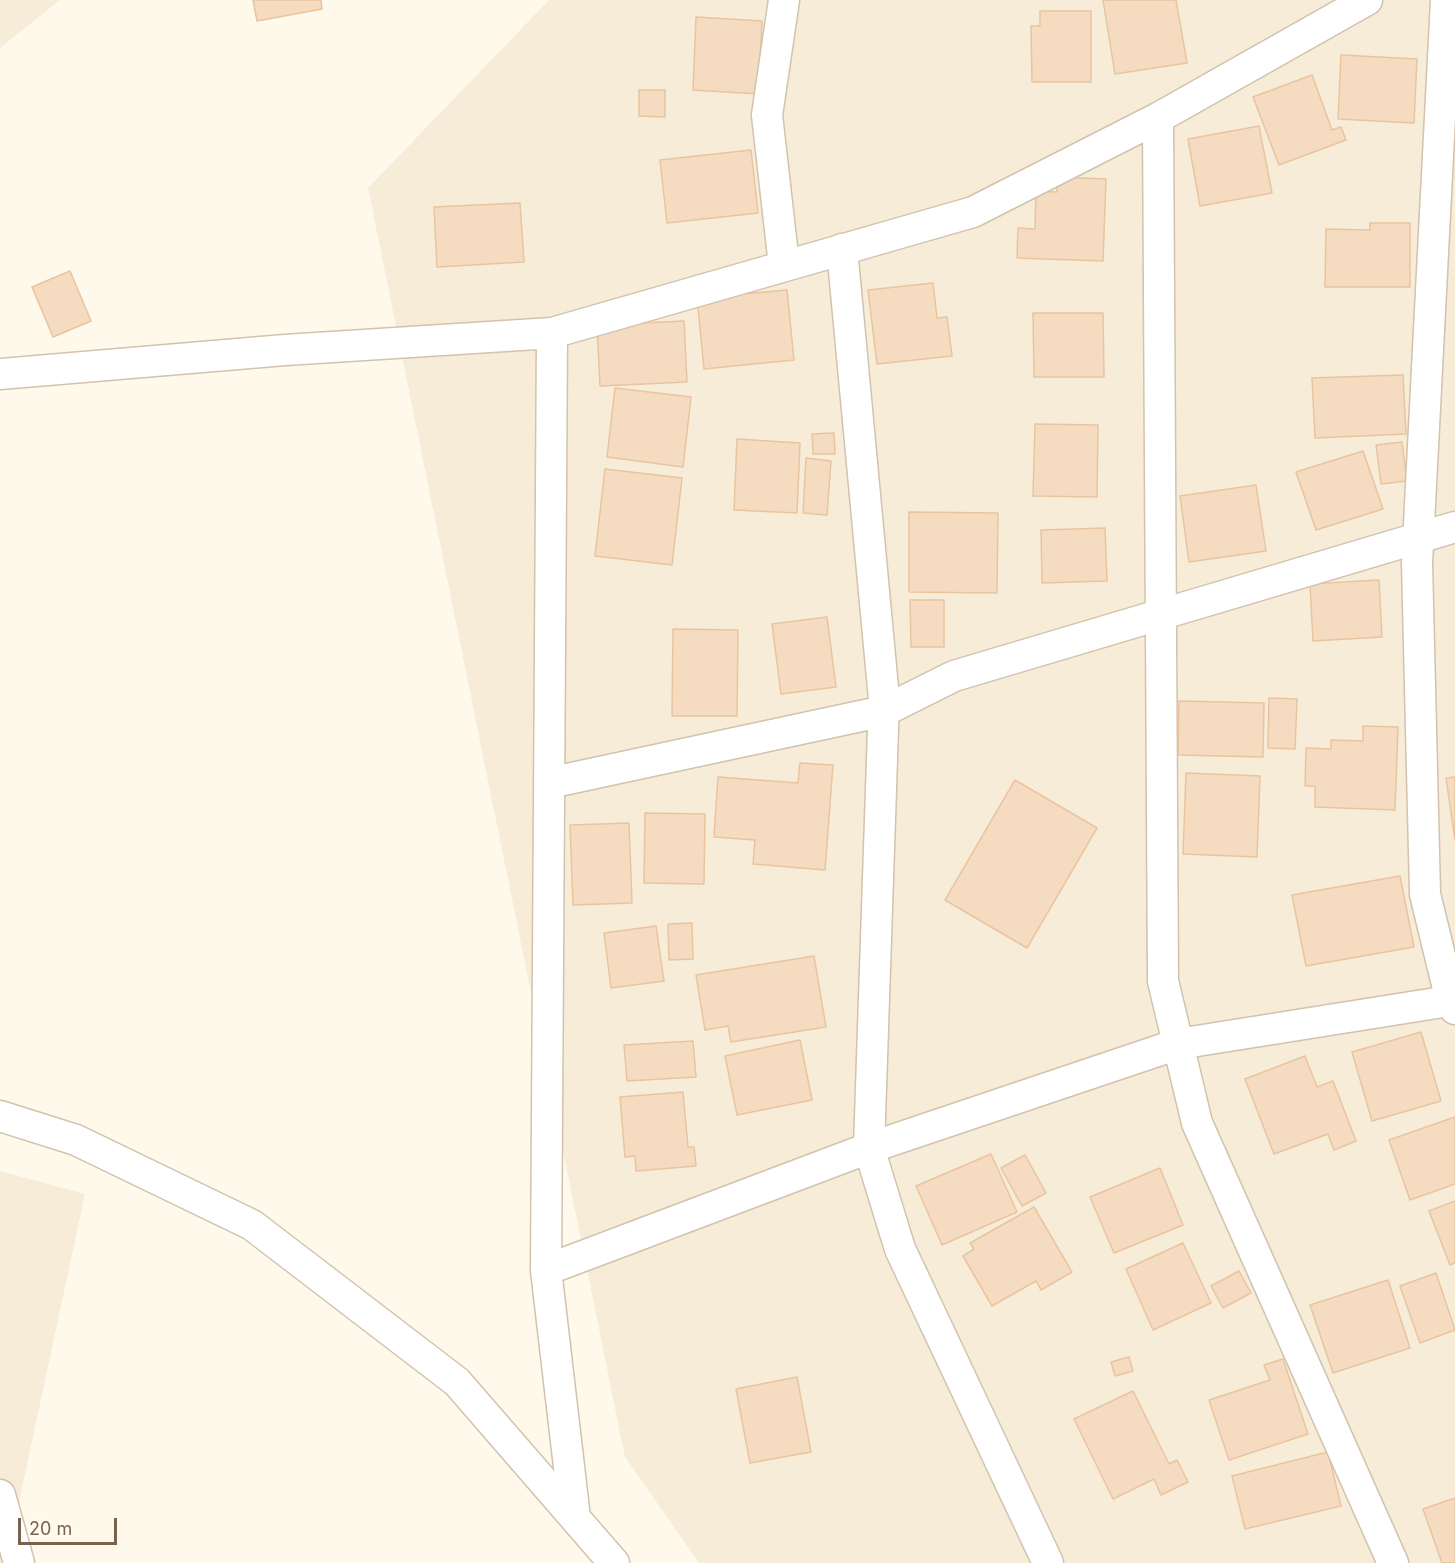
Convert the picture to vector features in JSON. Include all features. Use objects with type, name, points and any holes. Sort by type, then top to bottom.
[{"type":"street","points":[[784,0],[767,115],[784,265]]},
{"type":"street","points":[[0,374],[285,350],[552,333],[973,212],[1158,117],[1367,0]]},
{"type":"street","points":[[546,1270],[869,1148],[1178,1044],[1454,1003],[1425,894],[1417,563],[1446,0]]},
{"type":"street","points":[[1158,117],[1162,981],[1197,1123],[1393,1563]]},
{"type":"street","points":[[842,249],[884,711],[869,1148],[900,1249],[1048,1563]]},
{"type":"street","points":[[552,333],[546,1270],[574,1518]]},
{"type":"street","points":[[549,783],[884,711],[954,676],[1455,527]]},
{"type":"street","points":[[0,1116],[76,1140],[252,1224],[457,1382],[614,1563]]},
{"type":"street","points":[[0,1495],[19,1563]]},
{"type":"shaded area","points":[[0,0],[60,0],[0,48]]},
{"type":"shaded area","points":[[549,0],[1455,0],[1455,1563],[699,1563],[625,1457],[368,188]]},
{"type":"shaded area","points":[[0,1171],[85,1194],[6,1563],[0,1563]]},
{"type":"building","points":[[253,0],[321,0],[322,9],[257,21]]},
{"type":"building","points":[[1103,0],[1176,0],[1187,63],[1115,74]]},
{"type":"building","points":[[1040,11],[1091,11],[1091,82],[1032,82],[1031,26],[1040,26]]},
{"type":"building","points":[[696,17],[762,21],[758,94],[693,90]]},
{"type":"building","points":[[1341,55],[1417,59],[1414,123],[1338,119]]},
{"type":"building","points":[[1312,75],[1332,130],[1341,127],[1346,140],[1279,165],[1253,97]]},
{"type":"building","points":[[639,90],[665,90],[665,117],[639,116]]},
{"type":"building","points":[[1259,126],[1272,193],[1200,206],[1188,139]]},
{"type":"building","points":[[751,150],[758,213],[667,223],[660,160]]},
{"type":"building","points":[[1057,177],[1106,179],[1103,261],[1017,258],[1018,228],[1035,229],[1036,191],[1057,192]]},
{"type":"building","points":[[520,203],[524,262],[437,267],[434,207]]},
{"type":"building","points":[[1370,223],[1410,223],[1410,287],[1325,287],[1326,229],[1370,230]]},
{"type":"building","points":[[70,271],[91,321],[53,337],[32,287]]},
{"type":"building","points":[[933,283],[937,318],[947,317],[952,356],[877,364],[868,290]]},
{"type":"building","points":[[787,290],[794,360],[704,369],[697,298]]},
{"type":"building","points":[[1033,313],[1103,313],[1104,377],[1034,377]]},
{"type":"building","points":[[684,321],[687,382],[600,386],[597,325]]},
{"type":"building","points":[[1403,375],[1406,434],[1315,438],[1312,378]]},
{"type":"building","points":[[615,388],[691,397],[683,467],[607,457]]},
{"type":"building","points":[[1035,424],[1098,425],[1097,497],[1033,496]]},
{"type":"building","points":[[834,433],[835,454],[813,454],[812,434]]},
{"type":"building","points":[[737,439],[800,443],[797,513],[734,510]]},
{"type":"building","points":[[1402,442],[1407,481],[1381,484],[1376,445]]},
{"type":"building","points":[[1363,451],[1383,509],[1316,530],[1296,472]]},
{"type":"building","points":[[806,458],[831,461],[827,515],[803,513]]},
{"type":"building","points":[[605,469],[682,478],[672,565],[595,556]]},
{"type":"building","points":[[1256,485],[1266,551],[1189,562],[1180,496]]},
{"type":"building","points":[[909,512],[998,513],[997,593],[909,592]]},
{"type":"building","points":[[1105,528],[1107,581],[1042,583],[1041,530]]},
{"type":"building","points":[[1379,580],[1382,637],[1313,641],[1310,584]]},
{"type":"building","points":[[910,600],[944,600],[944,647],[911,647]]},
{"type":"building","points":[[827,617],[836,687],[781,694],[772,624]]},
{"type":"building","points":[[673,629],[738,630],[737,716],[672,716]]},
{"type":"building","points":[[1269,698],[1297,699],[1295,749],[1268,748]]},
{"type":"building","points":[[1179,701],[1264,703],[1263,757],[1178,755]]},
{"type":"building","points":[[1363,726],[1398,727],[1395,810],[1315,807],[1315,786],[1305,786],[1306,748],[1331,749],[1331,740],[1363,741]]},
{"type":"building","points":[[800,763],[833,765],[825,870],[753,864],[755,840],[714,837],[718,777],[798,783]]},
{"type":"building","points":[[1186,773],[1260,776],[1257,857],[1183,854]]},
{"type":"building","points":[[1455,777],[1455,840],[1446,778]]},
{"type":"building","points":[[1015,780],[1097,828],[1027,948],[945,900]]},
{"type":"building","points":[[645,813],[705,814],[704,884],[644,883]]},
{"type":"building","points":[[629,823],[632,903],[573,905],[570,825]]},
{"type":"building","points":[[1400,876],[1414,947],[1306,966],[1292,895]]},
{"type":"building","points":[[692,923],[693,959],[669,960],[668,924]]},
{"type":"building","points":[[656,926],[664,981],[611,988],[604,933]]},
{"type":"building","points":[[814,956],[826,1027],[731,1042],[728,1026],[705,1030],[696,975]]},
{"type":"building","points":[[1421,1032],[1441,1101],[1372,1121],[1352,1052]]},
{"type":"building","points":[[800,1040],[812,1100],[737,1115],[725,1056]]},
{"type":"building","points":[[693,1041],[696,1077],[627,1081],[624,1045]]},
{"type":"building","points":[[1305,1056],[1317,1087],[1333,1081],[1356,1141],[1334,1150],[1328,1134],[1274,1154],[1245,1079]]},
{"type":"building","points":[[683,1092],[688,1147],[694,1147],[696,1166],[636,1171],[635,1156],[625,1157],[620,1097]]},
{"type":"building","points":[[1455,1117],[1455,1184],[1410,1200],[1389,1140]]},
{"type":"building","points":[[991,1154],[1017,1212],[942,1245],[916,1186]]},
{"type":"building","points":[[1025,1155],[1046,1193],[1022,1206],[1001,1168]]},
{"type":"building","points":[[1160,1168],[1183,1225],[1114,1253],[1090,1197]]},
{"type":"building","points":[[1455,1201],[1455,1263],[1450,1265],[1429,1211]]},
{"type":"building","points":[[1034,1207],[1072,1272],[1041,1290],[1036,1281],[992,1306],[963,1256],[974,1249],[970,1243]]},
{"type":"building","points":[[1183,1243],[1211,1303],[1153,1330],[1126,1269]]},
{"type":"building","points":[[1239,1271],[1251,1293],[1223,1308],[1211,1286]]},
{"type":"building","points":[[1436,1273],[1455,1330],[1420,1343],[1400,1286]]},
{"type":"building","points":[[1388,1280],[1410,1348],[1333,1373],[1310,1305]]},
{"type":"building","points":[[1129,1357],[1133,1371],[1115,1376],[1111,1362]]},
{"type":"building","points":[[1283,1359],[1308,1434],[1229,1460],[1209,1400],[1270,1380],[1264,1365]]},
{"type":"building","points":[[797,1377],[811,1452],[750,1463],[736,1389]]},
{"type":"building","points":[[1133,1391],[1169,1464],[1177,1460],[1188,1482],[1161,1495],[1154,1479],[1113,1499],[1074,1419]]},
{"type":"building","points":[[1328,1452],[1341,1506],[1245,1529],[1232,1476]]},
{"type":"building","points":[[1455,1498],[1455,1563],[1442,1563],[1423,1509]]}]
